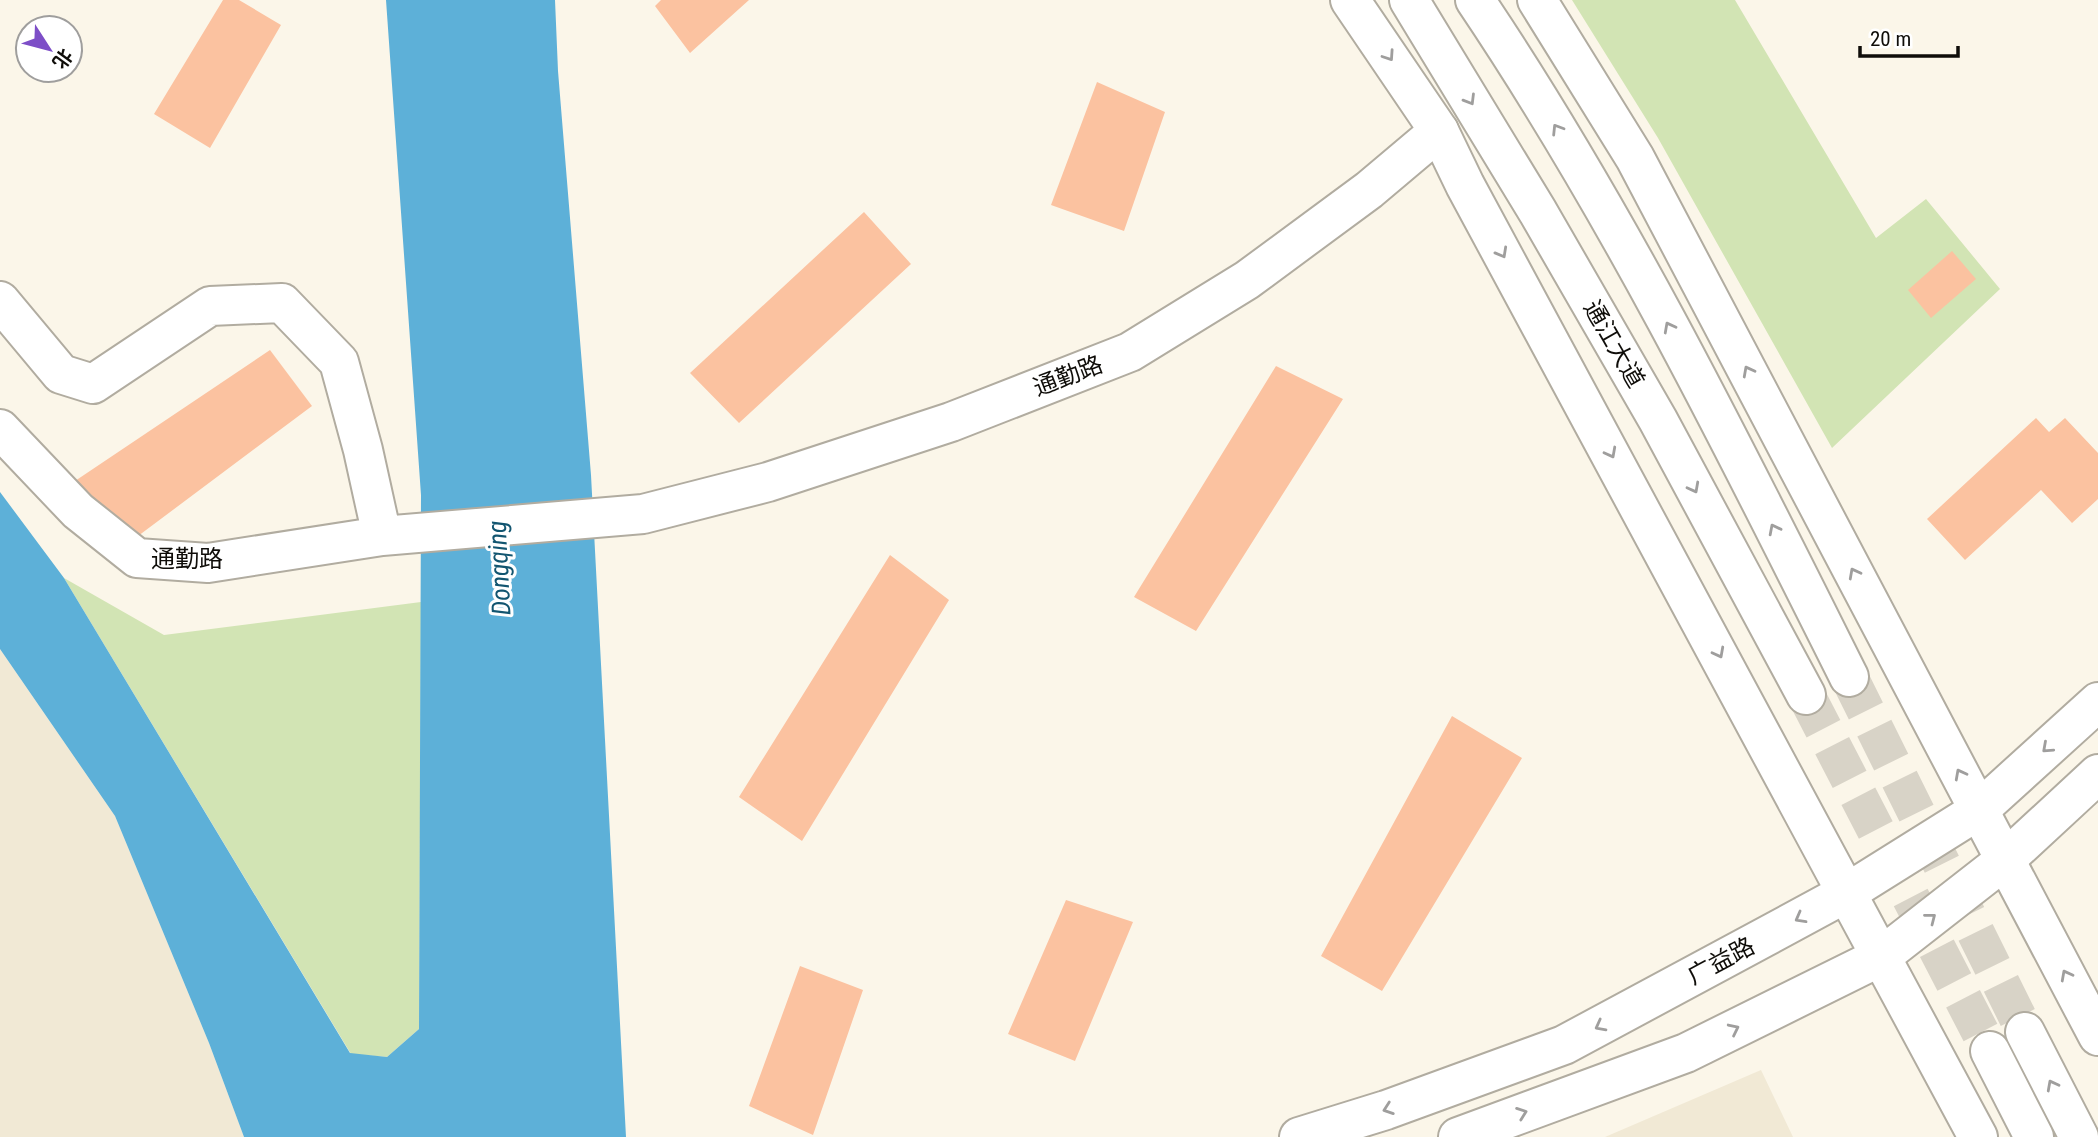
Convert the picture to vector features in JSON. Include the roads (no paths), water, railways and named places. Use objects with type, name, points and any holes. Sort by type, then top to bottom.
[{"type":"main road","points":[[1350,0],[1439,131],[1465,185],[1978,1137]]},
{"type":"main road","name":"通江大道","points":[[1409,0],[1538,212],[1658,420],[1806,695]]},
{"type":"main road","points":[[1475,0],[1614,222],[1849,677]]},
{"type":"main road","points":[[1536,0],[1635,158],[2098,1036]]},
{"type":"main road","name":"通勤路","points":[[0,429],[78,511],[137,558],[208,563],[382,536],[643,514],[768,482],[951,422],[1130,352],[1247,280],[1369,190],[1439,131]]},
{"type":"main road","points":[[0,301],[61,374],[93,384],[210,306],[282,303],[339,362],[363,450],[382,536]]},
{"type":"main road","name":"广益路","points":[[1298,1137],[1386,1110],[1564,1045],[1848,892],[1979,810],[2098,702]]},
{"type":"main road","points":[[1458,1137],[1686,1053],[1882,956],[2005,860],[2098,774]]},
{"type":"main road","points":[[2025,1032],[2079,1137]]},
{"type":"main road","points":[[1990,1051],[2034,1137]]},
{"type":"water","name":"Dongqing","points":[[386,0],[555,0],[558,71],[591,475],[626,1137],[244,1137],[209,1043],[115,816],[0,649],[0,492],[64,578],[350,1053],[387,1057],[419,1029],[421,495]]},
{"type":"tunnel","points":[[1849,677],[2025,1032]]},
{"type":"tunnel","points":[[1806,695],[1990,1051]]}]
